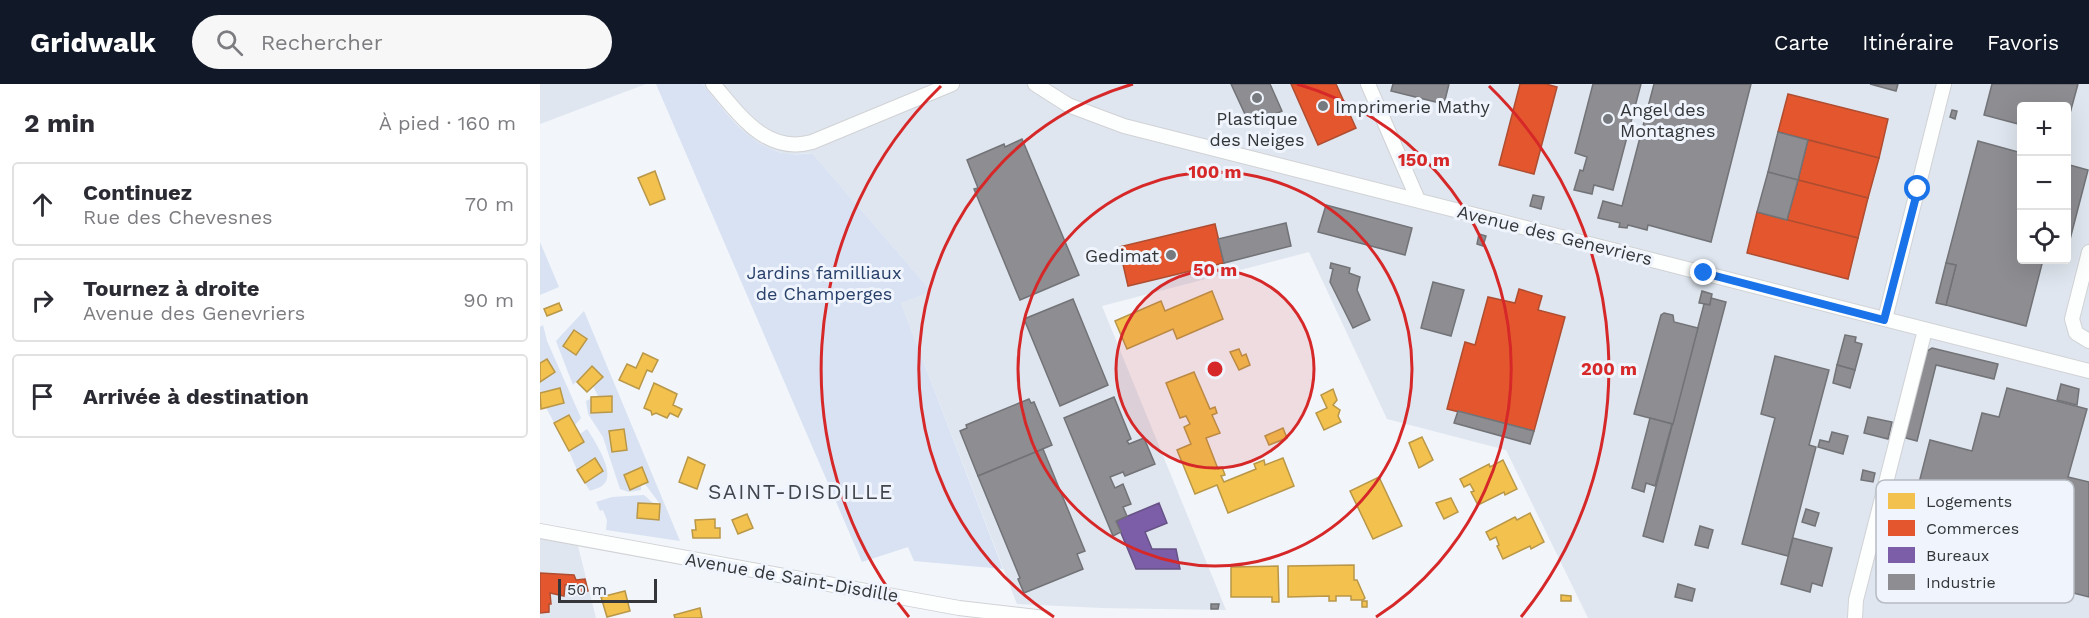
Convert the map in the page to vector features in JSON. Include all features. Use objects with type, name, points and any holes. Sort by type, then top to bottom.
[{"type":"street","points":[[714,84],[758,132],[777,142],[790,145],[812,142],[952,84]]},
{"type":"street","name":"Avenue des Genevriers","points":[[1035,84],[1064,103],[1110,122],[1884,320],[2087,369]]},
{"type":"street","points":[[1368,84],[1418,200]]},
{"type":"street","points":[[1884,320],[1944,84]]},
{"type":"street","points":[[2089,252],[2072,319],[2076,333],[2089,341]]},
{"type":"street","points":[[1886,480],[1924,330]]},
{"type":"street","points":[[1855,618],[1856,600],[1876,521]]},
{"type":"street","name":"Avenue de Saint-Disdille","points":[[540,531],[959,608],[1045,618]]},
{"type":"shaded area","points":[[540,84],[646,84],[540,124]]},
{"type":"shaded area","points":[[702,84],[2089,84],[2089,618],[1588,618],[1506,450],[1387,419],[1309,252],[1102,306],[1226,610],[1017,604],[901,303],[932,292],[812,153],[789,155],[765,148],[747,135]]},
{"type":"shaded area","points":[[540,539],[578,546],[596,618],[540,618]]},
{"type":"green space","name":"Jardins familliaux de Champerges","points":[[656,84],[702,84],[736,124],[762,145],[776,151],[793,154],[812,153],[932,292],[901,303],[1003,569],[914,561],[908,547],[862,562]]},
{"type":"green space","points":[[540,242],[559,287],[540,295]]},
{"type":"green space","points":[[584,311],[680,541],[606,530],[607,520],[603,510],[600,511],[596,502],[612,497],[644,495],[654,504],[660,504],[645,484],[641,485],[641,490],[629,492],[620,489],[603,437],[588,414],[586,401],[598,396],[593,386],[602,376],[592,366],[573,385],[556,341]]},
{"type":"green space","points":[[543,325],[547,341],[581,418],[575,425],[580,434],[587,429],[606,465],[607,480],[602,486],[590,491],[540,396],[540,327]]},
{"type":"building: Logements","points":[[655,171],[665,199],[650,205],[638,178]]},
{"type":"building: Logements","points":[[1212,291],[1223,319],[1177,339],[1173,329],[1127,349],[1115,321],[1161,301],[1165,311]]},
{"type":"building: Logements","points":[[559,303],[562,310],[547,316],[544,309]]},
{"type":"building: Logements","points":[[574,330],[587,339],[576,355],[563,346]]},
{"type":"building: Logements","points":[[1239,349],[1242,356],[1246,354],[1250,365],[1239,370],[1230,352]]},
{"type":"building: Logements","points":[[643,353],[658,360],[652,372],[647,370],[639,389],[619,380],[627,364],[636,368]]},
{"type":"building: Logements","points":[[547,359],[555,372],[540,382],[540,363]]},
{"type":"building: Logements","points":[[592,366],[603,377],[587,392],[577,382]]},
{"type":"building: Logements","points":[[1194,372],[1210,409],[1215,407],[1217,413],[1212,415],[1220,433],[1206,438],[1218,469],[1222,467],[1225,475],[1221,476],[1224,482],[1256,469],[1254,464],[1264,460],[1265,465],[1283,458],[1294,486],[1228,513],[1217,485],[1195,494],[1177,450],[1191,444],[1184,427],[1190,424],[1186,416],[1180,418],[1166,383]]},
{"type":"building: Logements","points":[[654,383],[677,394],[673,405],[682,409],[678,417],[670,413],[667,418],[656,413],[652,415],[651,411],[644,408]]},
{"type":"building: Logements","points":[[560,388],[564,403],[541,409],[540,393]]},
{"type":"building: Logements","points":[[1333,389],[1337,400],[1333,405],[1340,410],[1338,416],[1341,422],[1324,430],[1316,413],[1327,408],[1321,395]]},
{"type":"building: Logements","points":[[612,396],[612,412],[591,413],[591,397]]},
{"type":"building: Logements","points":[[569,415],[584,442],[569,451],[554,423]]},
{"type":"building: Logements","points":[[1283,428],[1287,438],[1269,445],[1265,436]]},
{"type":"building: Logements","points":[[624,429],[627,450],[612,452],[609,431]]},
{"type":"building: Logements","points":[[1422,437],[1433,460],[1419,468],[1409,443]]},
{"type":"building: Logements","points":[[688,457],[705,465],[697,489],[679,482]]},
{"type":"building: Logements","points":[[595,458],[603,471],[585,483],[577,470]]},
{"type":"building: Logements","points":[[1503,460],[1517,489],[1505,495],[1504,492],[1478,505],[1471,492],[1474,491],[1470,484],[1464,487],[1460,479],[1489,464],[1490,467]]},
{"type":"building: Logements","points":[[642,467],[648,482],[630,490],[624,475]]},
{"type":"building: Logements","points":[[1379,477],[1402,526],[1373,539],[1350,491]]},
{"type":"building: Logements","points":[[1451,498],[1458,512],[1444,519],[1436,503]]},
{"type":"building: Logements","points":[[638,503],[660,504],[659,520],[637,518]]},
{"type":"building: Logements","points":[[1530,513],[1544,542],[1503,559],[1496,537],[1490,540],[1486,532],[1515,517],[1517,520]]},
{"type":"building: Logements","points":[[747,514],[753,528],[738,534],[732,520]]},
{"type":"building: Logements","points":[[715,519],[715,528],[720,528],[720,538],[693,538],[692,530],[696,530],[695,520]]},
{"type":"building: Logements","points":[[1354,565],[1354,580],[1357,580],[1365,598],[1363,600],[1351,600],[1351,596],[1336,596],[1336,601],[1329,601],[1329,596],[1288,597],[1288,566]]},
{"type":"building: Logements","points":[[1278,566],[1279,602],[1272,602],[1272,597],[1231,597],[1231,567]]},
{"type":"building: Logements","points":[[625,591],[630,611],[607,617],[601,597]]},
{"type":"building: Logements","points":[[1561,595],[1571,596],[1571,601],[1561,601]]},
{"type":"building: Logements","points":[[1362,601],[1367,601],[1367,607],[1362,607]]},
{"type":"building: Logements","points":[[700,608],[702,618],[675,618],[674,615]]},
{"type":"building: Commerces","name":"Imprimerie Mathy","points":[[1291,84],[1336,84],[1356,128],[1318,145]]},
{"type":"building: Commerces","points":[[1520,84],[1546,84],[1557,87],[1534,174],[1499,165]]},
{"type":"building: Commerces","points":[[1788,94],[1888,119],[1879,158],[1778,132]]},
{"type":"building: Commerces","points":[[1808,140],[1879,158],[1868,198],[1798,180]]},
{"type":"building: Commerces","points":[[1798,180],[1868,198],[1858,238],[1787,220]]},
{"type":"building: Commerces","points":[[1757,212],[1858,238],[1848,279],[1747,253]]},
{"type":"building: Commerces","name":"Gedimat","points":[[1215,224],[1224,263],[1128,286],[1119,247]]},
{"type":"building: Commerces","points":[[1519,289],[1542,296],[1538,310],[1565,317],[1534,431],[1447,409],[1465,342],[1475,345],[1488,297],[1515,303]]},
{"type":"building: Commerces","points":[[540,573],[574,575],[576,580],[585,579],[588,591],[574,593],[572,584],[565,585],[564,596],[550,593],[549,612],[540,613]]},
{"type":"building: Bureaux","points":[[1159,503],[1167,523],[1145,532],[1152,549],[1176,549],[1180,569],[1136,569],[1116,521]]},
{"type":"building: Industrie","name":"Plastique des Neiges","points":[[1231,84],[1270,84],[1282,111],[1250,125]]},
{"type":"building: Industrie","points":[[1393,84],[1449,84],[1444,104],[1391,91]]},
{"type":"building: Industrie","name":"Angel des Montagnes","points":[[1593,84],[1641,84],[1613,190],[1594,185],[1592,194],[1574,190],[1587,157],[1575,153]]},
{"type":"building: Industrie","points":[[1654,84],[1751,84],[1711,242],[1648,225],[1647,230],[1628,225],[1627,228],[1619,227],[1620,223],[1598,218],[1603,201],[1622,206]]},
{"type":"building: Industrie","points":[[1870,84],[1898,84],[1896,91]]},
{"type":"building: Industrie","points":[[1992,84],[2078,84],[2071,110],[2071,102],[2017,102],[2017,124],[1984,115]]},
{"type":"building: Industrie","points":[[1952,110],[1957,111],[1955,119],[1950,117]]},
{"type":"building: Industrie","points":[[1778,132],[1808,140],[1798,180],[1768,172]]},
{"type":"building: Industrie","points":[[1022,139],[1079,275],[1020,300],[974,189],[978,188],[967,160]]},
{"type":"building: Industrie","points":[[1978,141],[2017,152],[2017,264],[2042,264],[2026,326],[1946,305],[1956,265],[1946,263]]},
{"type":"building: Industrie","points":[[2071,165],[2088,170],[2071,236]]},
{"type":"building: Industrie","points":[[1768,172],[1798,180],[1787,220],[1757,212]]},
{"type":"building: Industrie","points":[[1533,195],[1544,197],[1541,209],[1530,206]]},
{"type":"building: Industrie","points":[[1326,205],[1412,228],[1405,255],[1318,232]]},
{"type":"building: Industrie","points":[[1286,223],[1291,246],[1224,263],[1218,239]]},
{"type":"building: Industrie","points":[[1479,234],[1486,236],[1483,246],[1477,244]]},
{"type":"building: Industrie","points":[[1331,263],[1350,268],[1349,273],[1360,277],[1357,290],[1370,320],[1353,328],[1330,282],[1333,269],[1330,268]]},
{"type":"building: Industrie","points":[[1946,263],[1956,265],[1946,305],[1936,303]]},
{"type":"building: Industrie","points":[[1433,282],[1464,290],[1451,336],[1421,328]]},
{"type":"building: Industrie","points":[[1702,291],[1712,294],[1710,305],[1699,303]]},
{"type":"building: Industrie","points":[[1711,298],[1726,302],[1663,542],[1643,536],[1704,304],[1710,305]]},
{"type":"building: Industrie","points":[[1073,299],[1108,385],[1060,406],[1024,319]]},
{"type":"building: Industrie","points":[[1664,313],[1673,315],[1674,322],[1698,328],[1673,424],[1634,414],[1661,315]]},
{"type":"building: Industrie","points":[[1845,335],[1856,337],[1855,342],[1862,344],[1855,370],[1837,365]]},
{"type":"building: Industrie","points":[[1932,348],[1998,364],[1994,379],[1936,365],[1917,441],[1902,437],[1925,352]]},
{"type":"building: Industrie","points":[[1775,356],[1829,370],[1809,445],[1816,447],[1788,556],[1742,544],[1775,418],[1761,414]]},
{"type":"building: Industrie","points":[[1837,365],[1855,370],[1850,388],[1833,383]]},
{"type":"building: Industrie","points":[[2061,384],[2079,389],[2077,405],[2057,400]]},
{"type":"building: Industrie","points":[[2007,388],[2087,409],[2068,477],[2089,482],[2089,597],[2074,593],[2074,480],[1920,480],[1930,440],[1972,451],[1982,413],[1999,417]]},
{"type":"building: Industrie","points":[[1114,397],[1131,439],[1127,441],[1129,444],[1144,438],[1155,464],[1125,476],[1123,472],[1110,477],[1115,488],[1123,484],[1131,504],[1123,507],[1127,516],[1116,521],[1121,532],[1113,536],[1064,418]]},
{"type":"building: Industrie","points":[[1029,399],[1031,403],[1034,402],[1052,445],[978,476],[960,431],[967,428],[966,425]]},
{"type":"building: Industrie","points":[[1458,411],[1534,431],[1530,444],[1454,423]]},
{"type":"building: Industrie","points":[[1868,417],[1892,422],[1888,439],[1864,433]]},
{"type":"building: Industrie","points":[[1650,418],[1672,424],[1655,486],[1646,483],[1644,492],[1632,488]]},
{"type":"building: Industrie","points":[[1832,432],[1848,436],[1843,454],[1818,447],[1820,440],[1829,442]]},
{"type":"building: Industrie","points":[[1043,449],[1085,551],[1077,554],[1083,569],[1024,593],[978,476]]},
{"type":"building: Industrie","points":[[1863,470],[1875,473],[1873,482],[1861,480]]},
{"type":"building: Industrie","points":[[1806,509],[1819,513],[1815,526],[1802,522]]},
{"type":"building: Industrie","points":[[1700,526],[1713,530],[1708,548],[1695,545]]},
{"type":"building: Industrie","points":[[1793,538],[1832,548],[1822,586],[1812,583],[1810,592],[1781,584]]},
{"type":"building: Industrie","points":[[1678,584],[1695,589],[1692,601],[1675,597]]},
{"type":"building: Industrie","points":[[1211,604],[1219,604],[1218,609],[1211,609]]},
{"type":"place","name":"Plastique des Neiges","points":[[1257,98]]},
{"type":"place","name":"Imprimerie Mathy","points":[[1323,106]]},
{"type":"place","name":"Angel des Montagnes","points":[[1608,119]]},
{"type":"place","name":"Gedimat","points":[[1171,255]]},
{"type":"district","name":"SAINT-DISDILLE","points":[[801,491]]},
{"type":"route","points":[[1704,273],[1884,320],[1918,189]]}]
